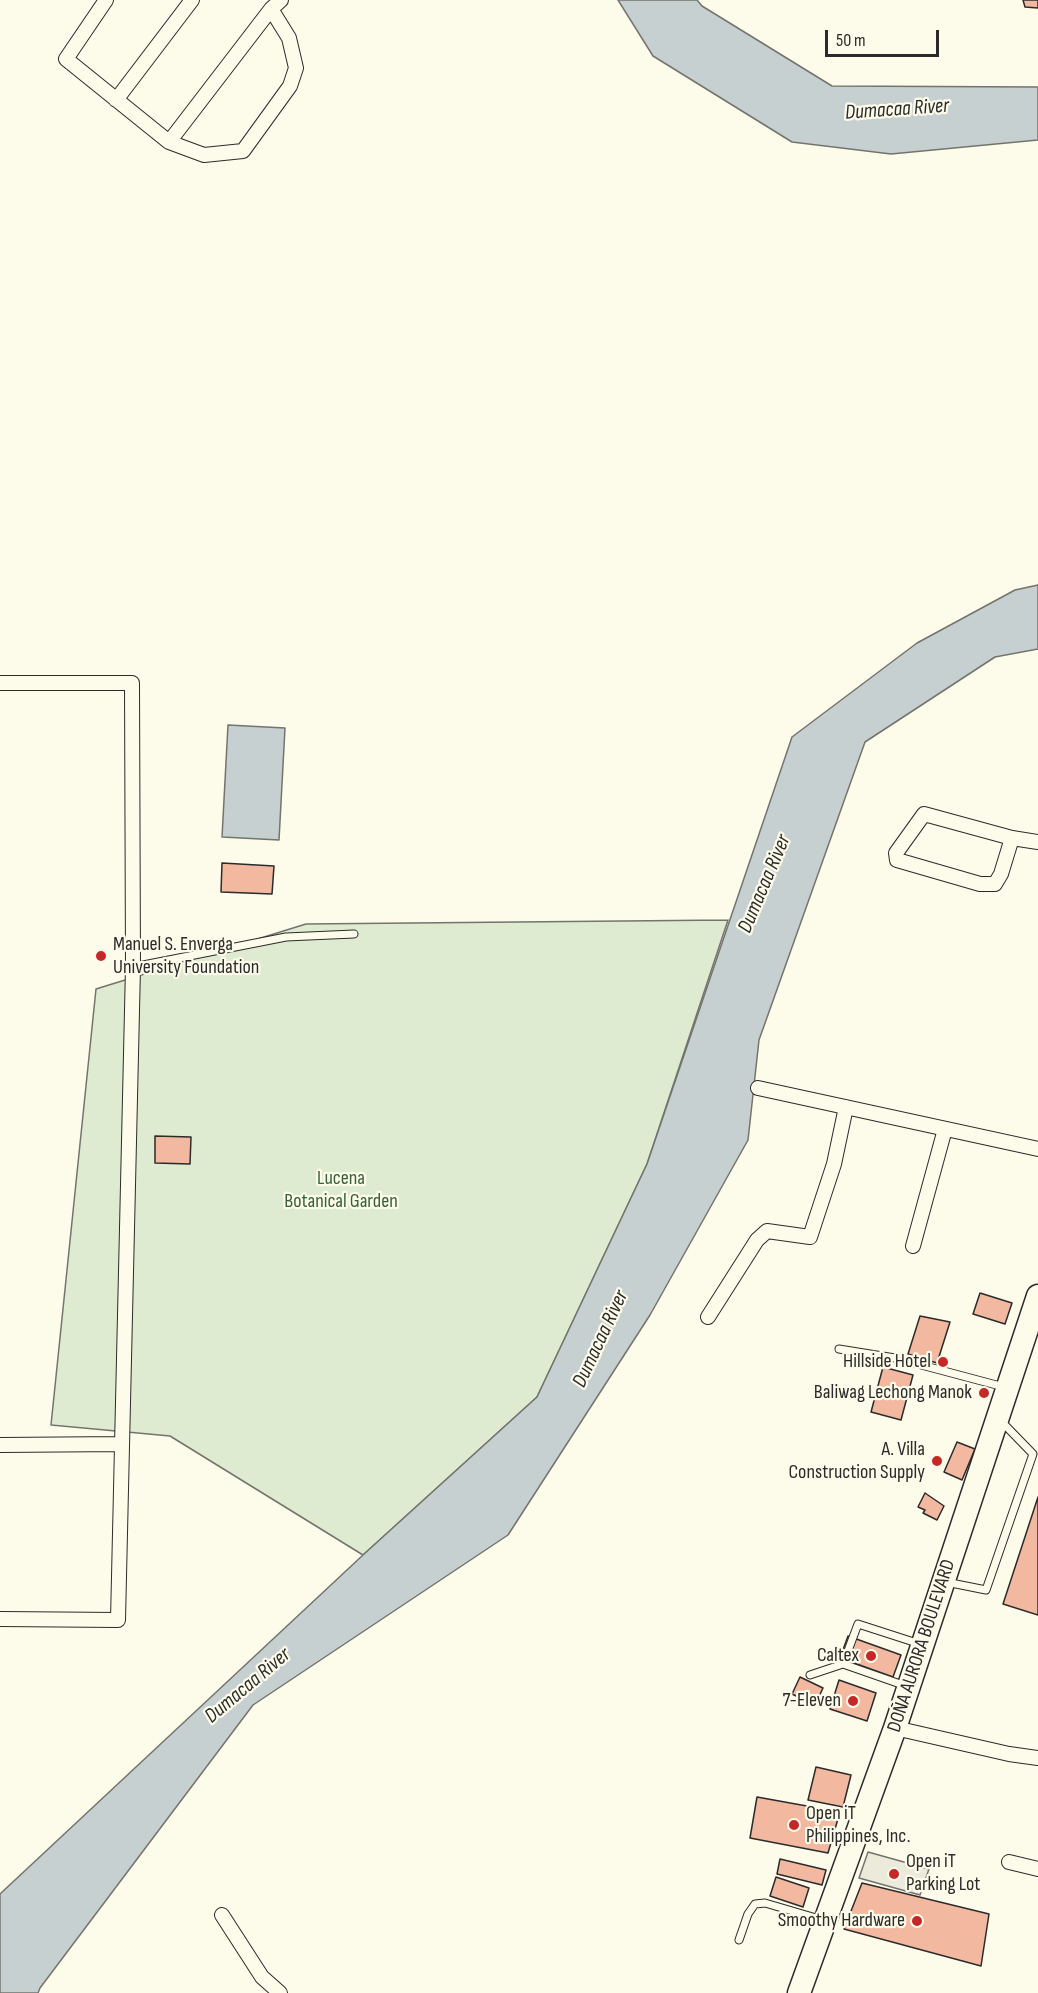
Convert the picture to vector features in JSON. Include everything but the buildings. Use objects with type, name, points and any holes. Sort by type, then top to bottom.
[{"type":"main road","name":"DOÑA AURORA BOULEVARD","points":[[799,1993],[895,1728],[1038,1296]]},
{"type":"street","points":[[106,0],[66,59],[169,142],[204,155],[243,151],[290,86],[296,68],[289,38],[276,4]]},
{"type":"street","points":[[116,100],[192,0]]},
{"type":"street","points":[[169,142],[276,4]]},
{"type":"street","points":[[0,683],[132,682],[133,967],[118,1620],[0,1619]]},
{"type":"street","points":[[1012,838],[1001,874],[995,884],[980,884],[897,860],[896,853],[924,814],[1012,838],[1038,842]]},
{"type":"street","points":[[758,1088],[1038,1149]]},
{"type":"street","points":[[708,1317],[757,1240],[767,1231],[810,1237],[834,1164],[846,1107]]},
{"type":"street","points":[[912,1246],[945,1129]]},
{"type":"street","points":[[0,1445],[122,1444]]},
{"type":"street","points":[[895,1728],[1009,1754],[1038,1758]]},
{"type":"street","points":[[1009,1862],[1038,1869]]},
{"type":"street","points":[[222,1915],[262,1977],[280,1993]]},
{"type":"lane","points":[[133,967],[286,937],[354,934]]},
{"type":"lane","points":[[839,1349],[896,1358],[1007,1388]]},
{"type":"lane","points":[[943,1581],[987,1590],[1033,1454],[997,1417]]},
{"type":"lane","points":[[843,1664],[858,1623],[922,1645]]},
{"type":"lane","points":[[810,1675],[843,1664],[908,1686]]},
{"type":"lane","points":[[739,1940],[748,1914],[755,1904],[765,1903],[825,1921]]},
{"type":"green space","name":"Lucena Botanical Garden","points":[[728,920],[647,1164],[537,1397],[363,1555],[170,1436],[51,1425],[96,989],[306,924]]},
{"type":"shaded area","name":"Open iT Parking Lot","points":[[868,1852],[929,1869],[920,1895],[859,1878]]},
{"type":"water","name":"Dumacaa River","points":[[618,0],[697,0],[702,6],[832,86],[1038,87],[1038,140],[891,154],[792,142],[653,56]]},
{"type":"water","name":"Dumacaa River","points":[[1038,585],[1038,649],[995,657],[865,742],[759,1040],[748,1140],[650,1315],[508,1535],[253,1705],[38,1993],[0,1993],[0,1894],[363,1555],[537,1397],[647,1164],[792,737],[917,643],[1015,590]]},
{"type":"water","points":[[228,725],[285,728],[279,840],[222,837]]},
{"type":"place","name":"Manuel S. Enverga University Foundation","points":[[101,956]]},
{"type":"place","name":"Hillside Hotel","points":[[943,1362]]},
{"type":"place","name":"Baliwag Lechong Manok","points":[[984,1393]]},
{"type":"place","name":"A. Villa Construction Supply","points":[[937,1461]]},
{"type":"place","name":"Caltex","points":[[871,1656]]},
{"type":"place","name":"7-Eleven","points":[[853,1701]]},
{"type":"place","name":"Open iT Philippines, Inc.","points":[[794,1825]]},
{"type":"place","name":"Open iT Parking Lot","points":[[894,1874]]},
{"type":"place","name":"Smoothy Hardware","points":[[917,1921]]}]
